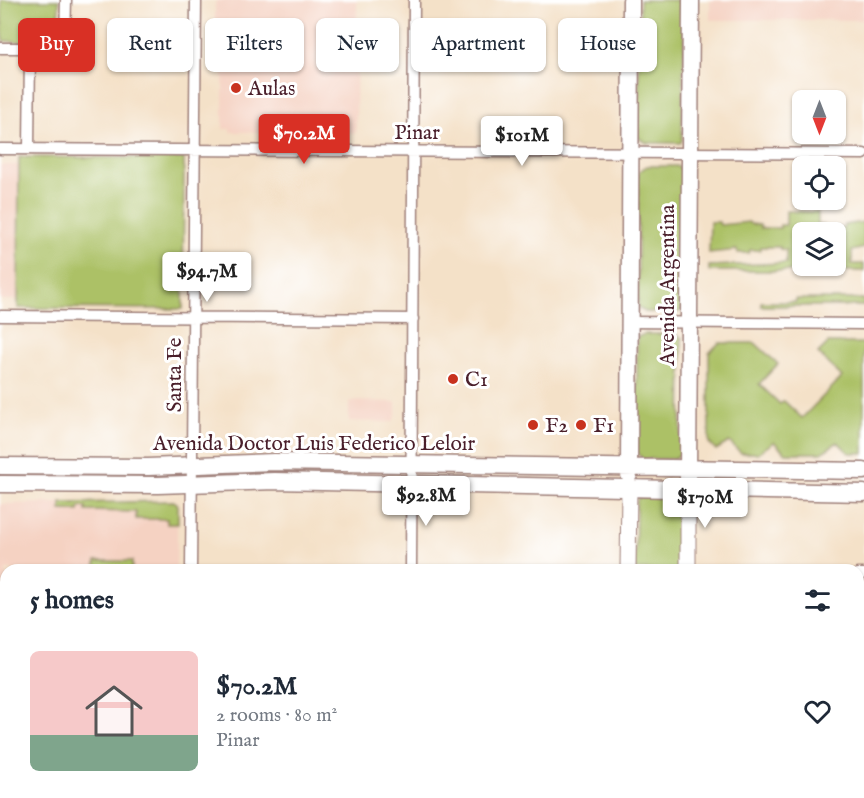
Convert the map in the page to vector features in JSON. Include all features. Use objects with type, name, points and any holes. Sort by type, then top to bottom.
[{"type":"main road","name":"Avenida Argentina","points":[[628,564],[631,0]]},
{"type":"main road","name":"Avenida Argentina","points":[[688,564],[691,0]]},
{"type":"main road","name":"Avenida Doctor Luis Federico Leloir","points":[[0,466],[193,465],[274,462],[864,471]]},
{"type":"main road","name":"Avenida Doctor Luis Federico Leloir","points":[[0,484],[274,481],[864,493]]},
{"type":"street","points":[[65,18],[66,0]]},
{"type":"street","name":"Santa Fe","points":[[191,564],[196,0]]},
{"type":"street","points":[[411,564],[414,0]]},
{"type":"street","points":[[0,48],[18,49]]},
{"type":"street","points":[[29,149],[30,72]]},
{"type":"street","name":"Pinar","points":[[0,148],[864,154]]},
{"type":"street","points":[[0,316],[413,319]]},
{"type":"street","points":[[629,322],[864,324]]},
{"type":"shaded area","points":[[218,0],[357,0],[357,18],[316,18],[316,72],[356,72],[356,133],[230,132],[230,129],[223,129],[223,72],[304,72],[304,18],[215,18],[215,3]]},
{"type":"shaded area","points":[[710,0],[864,0],[864,20],[710,20]]},
{"type":"shaded area","points":[[0,165],[19,165],[18,300],[0,300]]},
{"type":"shaded area","points":[[349,401],[396,402],[396,415],[393,422],[349,421]]},
{"type":"shaded area","points":[[174,501],[178,505],[176,564],[0,564],[0,504]]},
{"type":"green space","points":[[1,0],[59,0],[59,18],[18,18],[18,42],[3,41]]},
{"type":"green space","points":[[640,0],[685,0],[682,141],[680,143],[647,143],[638,138],[639,72],[657,72],[657,18],[640,18]]},
{"type":"green space","points":[[19,157],[184,158],[183,309],[18,308]]},
{"type":"green space","points":[[647,166],[677,166],[685,171],[682,310],[679,312],[645,312],[638,307],[638,172]]},
{"type":"green space","points":[[786,211],[818,212],[818,222],[792,222],[792,271],[709,271],[709,266],[786,263],[786,250],[780,247],[760,247],[760,250],[750,250],[749,253],[738,253],[737,250],[709,253],[710,222],[719,222],[720,225],[749,222],[760,225],[760,228],[780,228],[780,225],[786,225]]},
{"type":"green space","points":[[864,222],[864,248],[852,251],[852,264],[864,264],[864,271],[846,271],[846,225]]},
{"type":"green space","points":[[796,299],[864,299],[864,306],[761,306],[761,302],[796,302]]},
{"type":"green space","points":[[645,334],[674,334],[682,338],[681,454],[673,459],[643,459],[637,453],[637,337]]},
{"type":"green space","points":[[719,343],[755,343],[778,364],[759,384],[780,404],[784,401],[802,418],[842,377],[818,353],[828,343],[864,343],[864,453],[849,453],[838,442],[821,453],[786,453],[774,442],[758,453],[741,453],[729,442],[716,450],[709,443],[709,353]]},
{"type":"green space","points":[[639,497],[682,497],[683,564],[635,564],[636,503]]},
{"type":"green space","points":[[174,501],[178,505],[178,524],[167,524],[167,519],[136,519],[136,512],[86,511],[86,507],[80,507],[79,511],[61,510],[61,503]]},
{"type":"green space","points":[[96,561],[132,561],[132,564],[96,564]]},
{"type":"place","name":"Aulas","points":[[236,88]]},
{"type":"place","name":"C1","points":[[453,379]]},
{"type":"place","name":"F2","points":[[533,425]]},
{"type":"place","name":"F1","points":[[581,425]]}]
